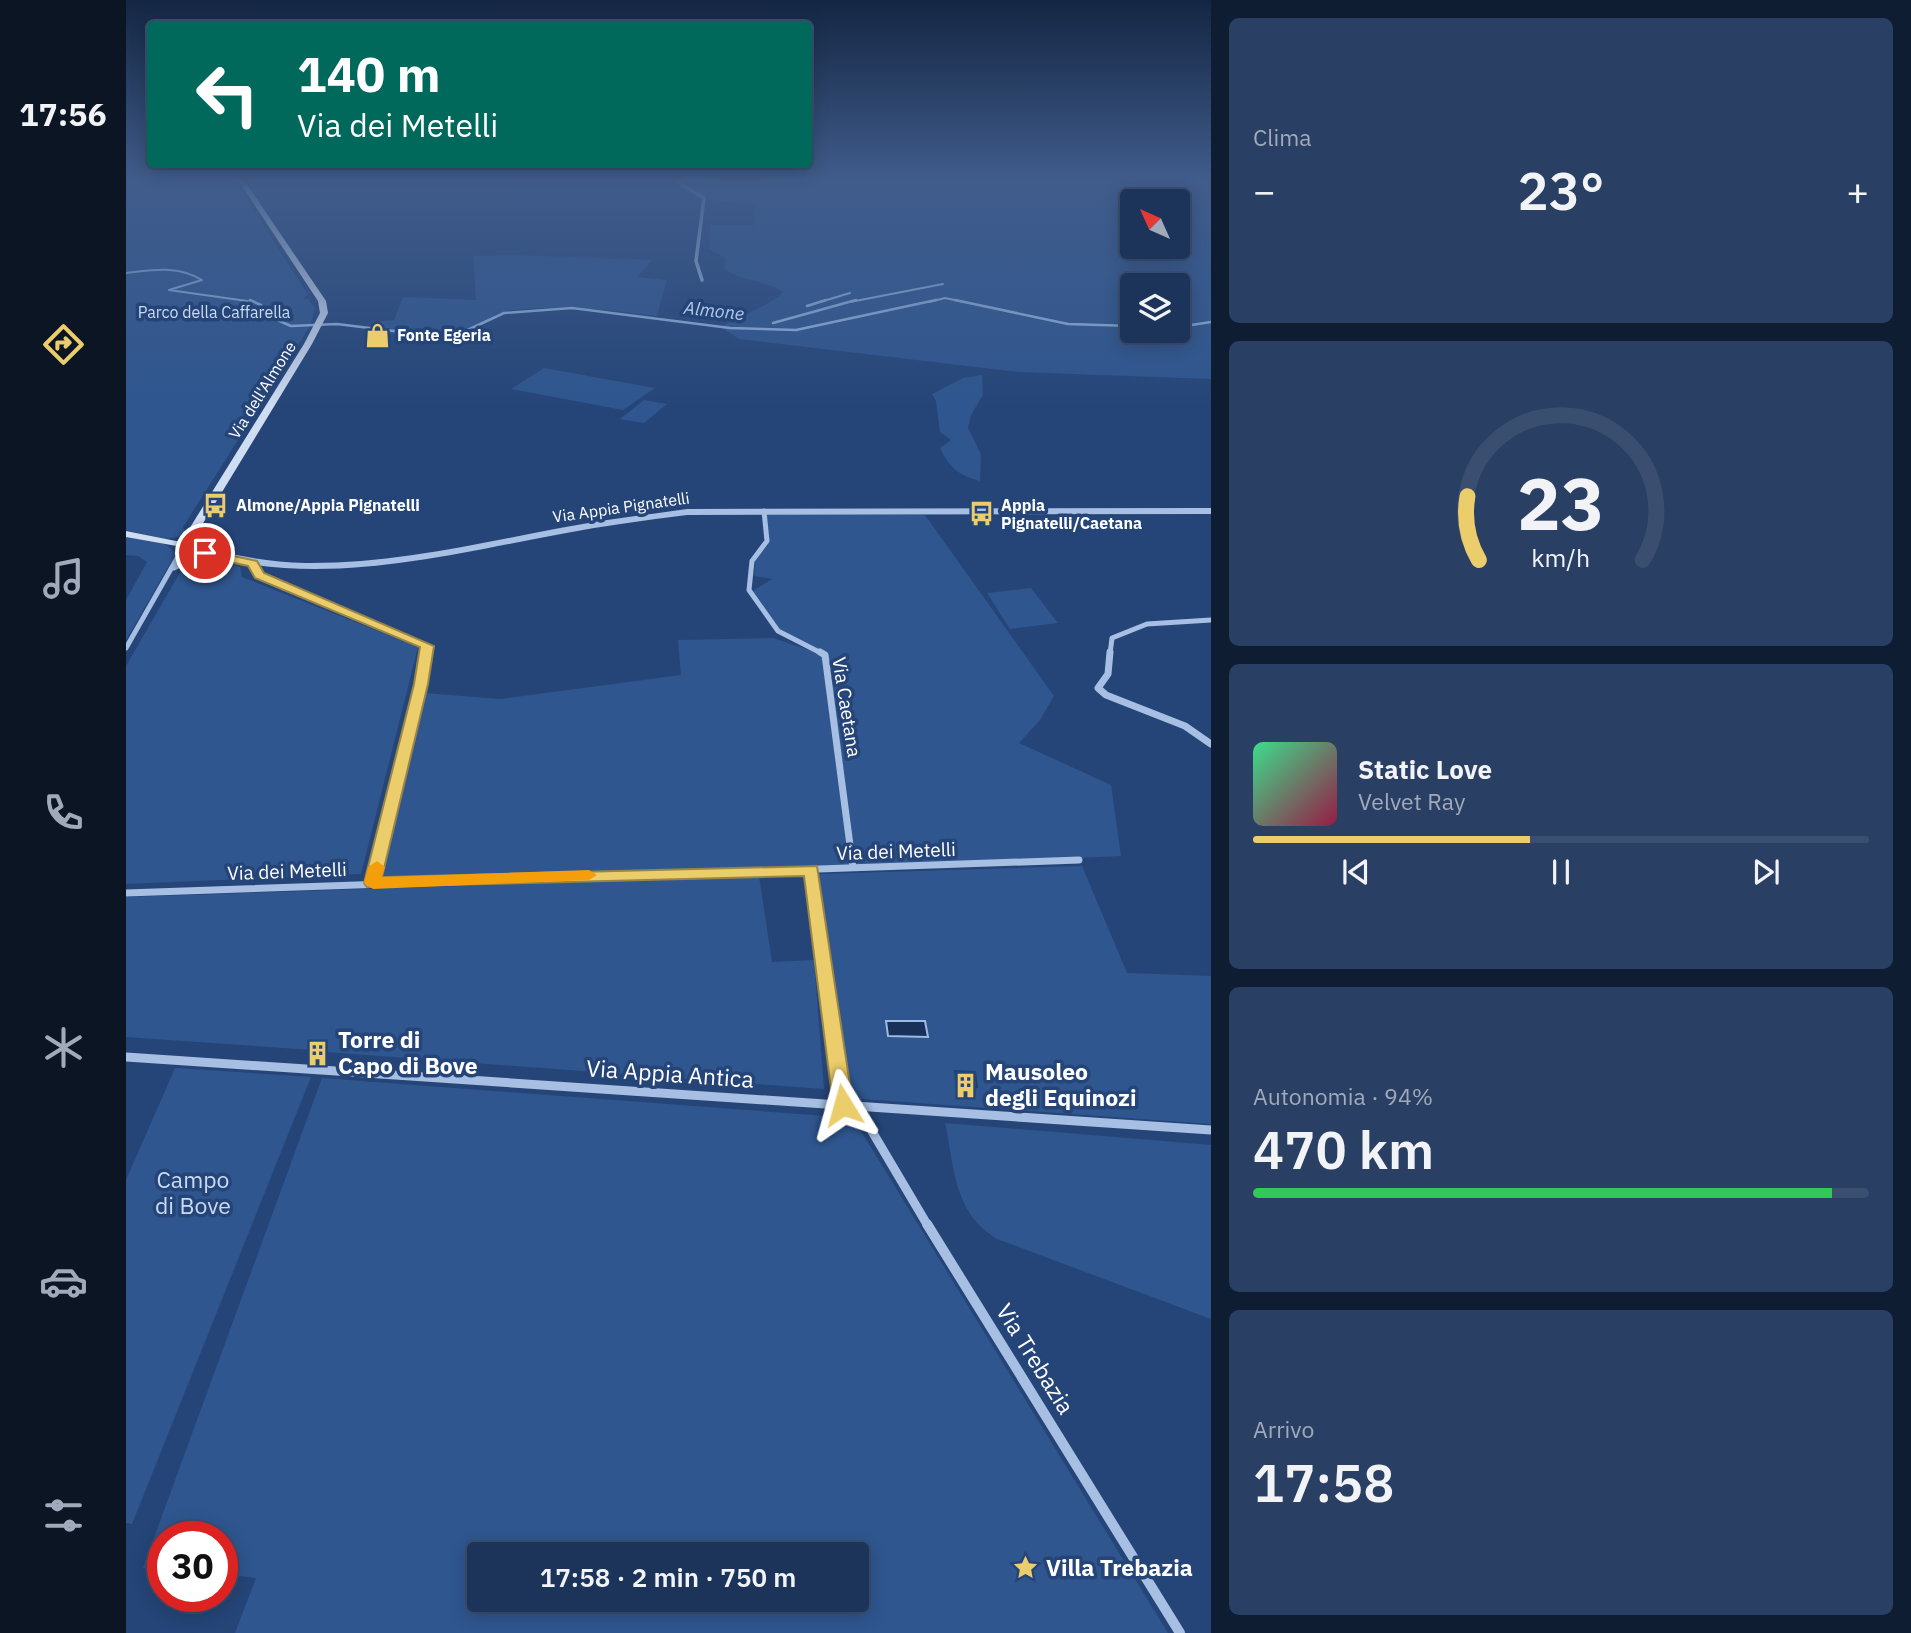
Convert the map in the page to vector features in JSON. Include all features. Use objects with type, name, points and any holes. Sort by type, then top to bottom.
[{"type":"main road","name":"Via dell'Almone","points":[[184,546],[319,326],[324,313],[322,301],[292,256]]},
{"type":"main road","name":"Via Appia Pignatelli","points":[[126,534],[184,546]]},
{"type":"street","points":[[697,256],[702,279]]},
{"type":"street","name":"Via Appia Pignatelli","points":[[184,546],[253,563],[304,566],[344,564],[511,542],[654,515],[764,511],[1211,511]]},
{"type":"street","name":"Via Caetana","points":[[764,511],[767,541],[752,561],[749,590],[781,633],[825,655],[853,868]]},
{"type":"street","points":[[126,648],[174,568],[184,546]]},
{"type":"street","points":[[174,568],[205,553]]},
{"type":"street","points":[[253,563],[260,576],[427,646],[421,684],[373,883]]},
{"type":"street","points":[[1211,620],[1151,624],[1124,629],[1112,638],[1108,674],[1098,688],[1106,695],[1185,726],[1211,744]]},
{"type":"street","name":"Via dei Metelli","points":[[126,893],[1079,860]]},
{"type":"street","points":[[811,870],[843,1105]]},
{"type":"street","name":"Via Appia Antica","points":[[126,1057],[1211,1130]]},
{"type":"street","name":"Via Trebazia","points":[[857,1106],[936,1240],[1180,1633]]},
{"type":"green space","name":"Parco della Caffarella","points":[[126,256],[283,256],[308,295],[303,298],[308,299],[315,308],[310,326],[183,527],[185,531],[178,537],[165,539],[126,530]]},
{"type":"green space","points":[[473,256],[652,260],[637,277],[667,280],[657,316],[582,309],[526,309],[502,312],[470,331],[447,337],[374,331],[381,321],[394,320],[403,297],[476,300]]},
{"type":"green space","points":[[723,256],[1120,256],[1120,259],[1190,259],[1190,256],[1211,256],[1211,379],[1019,372],[739,339],[721,327],[769,303],[783,292],[724,269],[726,258]]},
{"type":"green space","points":[[544,368],[655,388],[623,410],[511,389]]},
{"type":"green space","points":[[982,375],[983,395],[971,415],[968,428],[981,454],[980,481],[956,470],[940,448],[951,440],[940,432],[936,401],[932,394],[963,378]]},
{"type":"green space","points":[[644,400],[667,404],[644,423],[620,419]]},
{"type":"green space","points":[[767,514],[925,515],[1054,696],[1040,720],[1019,743],[1111,785],[1121,856],[853,868],[382,876],[424,693],[500,699],[681,675],[678,640],[773,638],[821,654],[773,625],[750,593],[772,579],[754,576],[756,556],[768,545]]},
{"type":"green space","points":[[126,536],[165,544],[176,553],[126,640],[126,600],[147,562],[138,556],[126,555]]},
{"type":"green space","points":[[203,559],[240,567],[242,577],[418,647],[361,874],[126,884],[126,666],[182,569]]},
{"type":"green space","points":[[1031,588],[1058,623],[1010,629],[987,593]]},
{"type":"green space","points":[[1082,866],[1127,973],[1211,976],[1211,1124],[849,1098],[819,874]]},
{"type":"green space","points":[[759,876],[772,962],[814,960],[824,1089],[326,1052],[326,1048],[313,1047],[312,1050],[126,1037],[126,897]]},
{"type":"green space","name":"Campo di Bove","points":[[175,1068],[311,1077],[132,1524],[126,1523],[126,1180]]},
{"type":"green space","points":[[322,1078],[853,1118],[1168,1633],[235,1633],[256,1578],[238,1576],[238,1521],[160,1521]]},
{"type":"green space","points":[[945,1123],[1211,1145],[1211,1319],[997,1239],[972,1216],[964,1203],[954,1173]]},
{"type":"shaded area","points":[[886,1021],[925,1021],[928,1037],[888,1036]]},
{"type":"building","points":[[955,1071],[975,1072],[977,1087],[958,1086]]},
{"type":"waterway","name":"Almone","points":[[126,273],[165,270],[184,272],[202,280],[169,290],[254,302]]},
{"type":"waterway","points":[[850,302],[943,284]]},
{"type":"waterway","points":[[820,302],[850,293]]},
{"type":"waterway","name":"Almone","points":[[929,302],[945,298],[964,302]]},
{"type":"waterway","name":"Almone","points":[[250,300],[261,305],[261,313],[291,326],[337,324],[443,337],[459,334],[504,313],[572,308],[730,328],[796,330],[936,300]]},
{"type":"waterway","points":[[807,306],[826,300]]},
{"type":"waterway","points":[[773,323],[856,300]]},
{"type":"waterway","name":"Almone","points":[[955,300],[1068,324],[1120,326]]},
{"type":"waterway","name":"Almone","points":[[1190,325],[1211,322]]},
{"type":"slow traffic","points":[[377,867],[373,883],[589,875]]},
{"type":"place","name":"Fonte Egeria","points":[[377,335]]},
{"type":"place","name":"Almone/Appia Pignatelli","points":[[216,505]]},
{"type":"place","name":"Appia Pignatelli/Caetana","points":[[981,514]]},
{"type":"place","name":"Torre di Capo di Bove","points":[[318,1053]]},
{"type":"place","name":"Mausoleo degli Equinozi","points":[[965,1085]]},
{"type":"place","name":"Villa Trebazia","points":[[1026,1568]]},
{"type":"route","points":[[205,553],[253,563],[255,572],[260,576],[407,635],[427,646],[421,684],[373,883],[811,870],[843,1105]]}]
